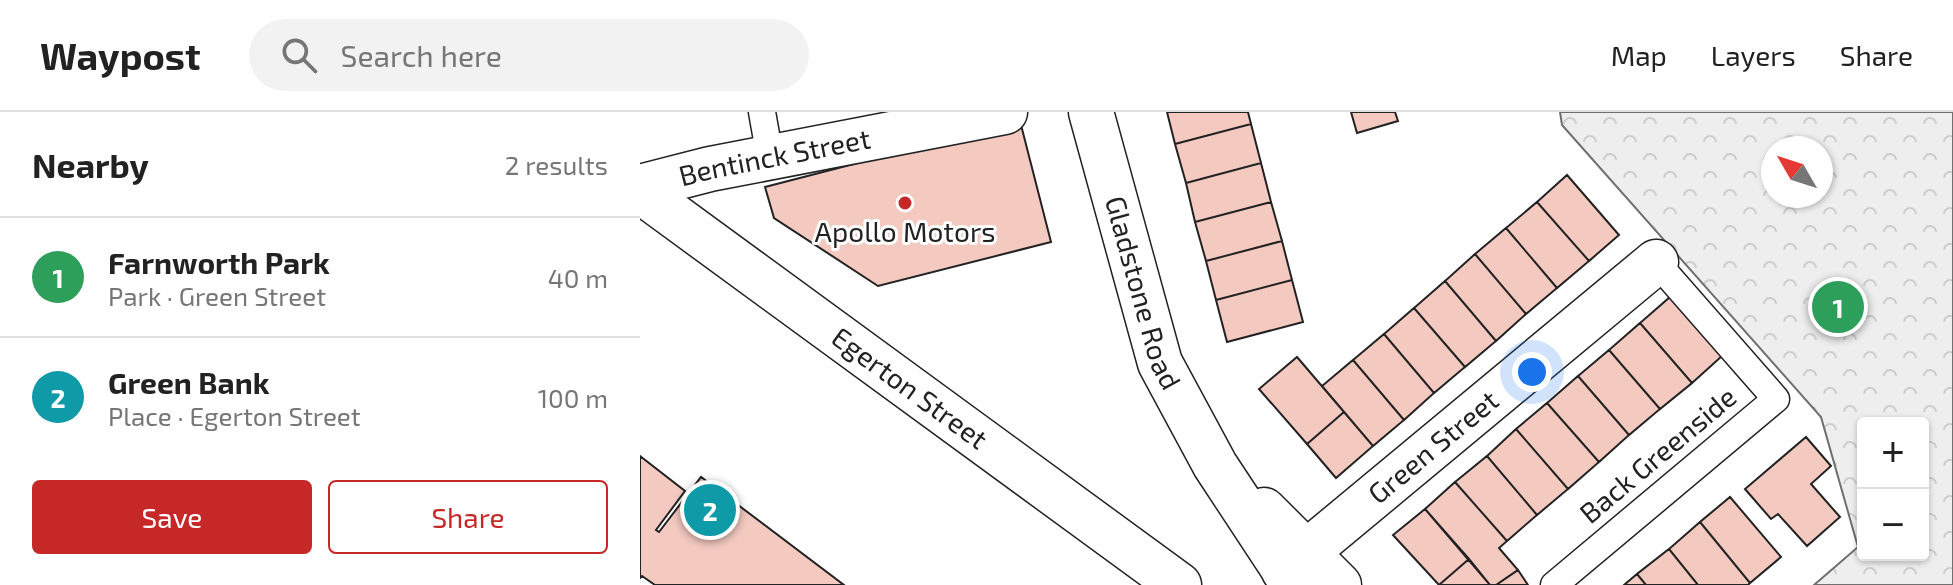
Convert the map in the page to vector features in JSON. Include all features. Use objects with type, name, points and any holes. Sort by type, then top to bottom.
[{"type":"main road","name":"Bentinck Street","points":[[640,189],[770,157],[1005,112]]},
{"type":"main road","name":"Gladstone Road","points":[[1091,112],[1160,363],[1215,465],[1295,569],[1339,585]]},
{"type":"main road","name":"Egerton Street","points":[[640,189],[1179,585]]},
{"type":"main road","name":"Green Street","points":[[1295,569],[1656,262]]},
{"type":"lane","points":[[762,112],[770,157]]},
{"type":"lane","name":"Back Greenside","points":[[1554,585],[1776,399],[1656,262]]},
{"type":"green space","points":[[1560,112],[1953,112],[1953,585],[1814,585],[1857,548],[1857,561],[1929,561],[1929,417],[1857,417],[1857,543],[1821,417],[1562,125]]},
{"type":"building","points":[[1167,112],[1248,112],[1251,124],[1175,144]]},
{"type":"building","points":[[1351,112],[1395,112],[1398,121],[1357,133]]},
{"type":"building","name":"Apollo Motors","points":[[1020,121],[1051,242],[878,286],[774,218],[765,187]]},
{"type":"building","points":[[1251,124],[1261,163],[1186,183],[1175,144]]},
{"type":"building","points":[[1261,163],[1271,202],[1195,222],[1186,183]]},
{"type":"building","points":[[1567,175],[1619,235],[1589,261],[1537,202]]},
{"type":"building","points":[[1271,202],[1282,241],[1206,261],[1195,222]]},
{"type":"building","points":[[1537,202],[1589,261],[1557,288],[1506,228]]},
{"type":"building","points":[[1506,228],[1557,288],[1526,314],[1475,254]]},
{"type":"building","points":[[1282,241],[1292,280],[1216,300],[1206,261]]},
{"type":"building","points":[[1475,254],[1526,314],[1496,341],[1445,281]]},
{"type":"building","points":[[1292,280],[1303,322],[1227,342],[1216,300]]},
{"type":"building","points":[[1445,281],[1496,341],[1465,367],[1414,308]]},
{"type":"building","points":[[1670,297],[1722,356],[1692,383],[1640,323]]},
{"type":"building","points":[[1414,308],[1465,367],[1434,393],[1384,334]]},
{"type":"building","points":[[1640,323],[1692,383],[1660,409],[1609,350]]},
{"type":"building","points":[[1384,334],[1434,393],[1404,420],[1353,360]]},
{"type":"building","points":[[1609,350],[1660,409],[1629,435],[1578,376]]},
{"type":"building","points":[[1297,357],[1344,412],[1307,444],[1259,389]]},
{"type":"building","points":[[1353,360],[1404,420],[1373,446],[1322,386]]},
{"type":"building","points":[[1578,376],[1629,435],[1599,462],[1547,403]]},
{"type":"building","points":[[1547,403],[1599,462],[1568,489],[1516,429]]},
{"type":"building","points":[[1344,412],[1373,446],[1336,478],[1307,444]]},
{"type":"building","points":[[1516,429],[1568,489],[1537,515],[1487,456]]},
{"type":"building","points":[[1806,437],[1831,466],[1811,484],[1840,517],[1807,546],[1778,514],[1771,519],[1745,489]]},
{"type":"building","points":[[640,456],[685,491],[656,530],[659,532],[701,477],[844,585],[655,585],[642,576],[640,578]]},
{"type":"building","points":[[1487,456],[1537,515],[1507,541],[1455,482]]},
{"type":"building","points":[[1455,482],[1507,541],[1499,548],[1518,570],[1496,585],[1490,585],[1425,509]]},
{"type":"building","points":[[1730,497],[1781,557],[1750,583],[1700,522]]},
{"type":"building","points":[[1425,509],[1469,559],[1439,585],[1393,535]]},
{"type":"building","points":[[1700,522],[1750,583],[1748,585],[1698,585],[1669,549]]},
{"type":"building","points":[[1669,549],[1698,585],[1646,585],[1637,574]]},
{"type":"building","points":[[1469,559],[1490,585],[1439,585]]},
{"type":"building","points":[[1518,570],[1528,585],[1496,585]]},
{"type":"building","points":[[1637,574],[1646,585],[1624,585]]},
{"type":"place","name":"Apollo Motors","points":[[905,203]]},
{"type":"place","name":"Farnworth Park","points":[[1838,307]]},
{"type":"place","name":"Green Bank","points":[[710,510]]}]
